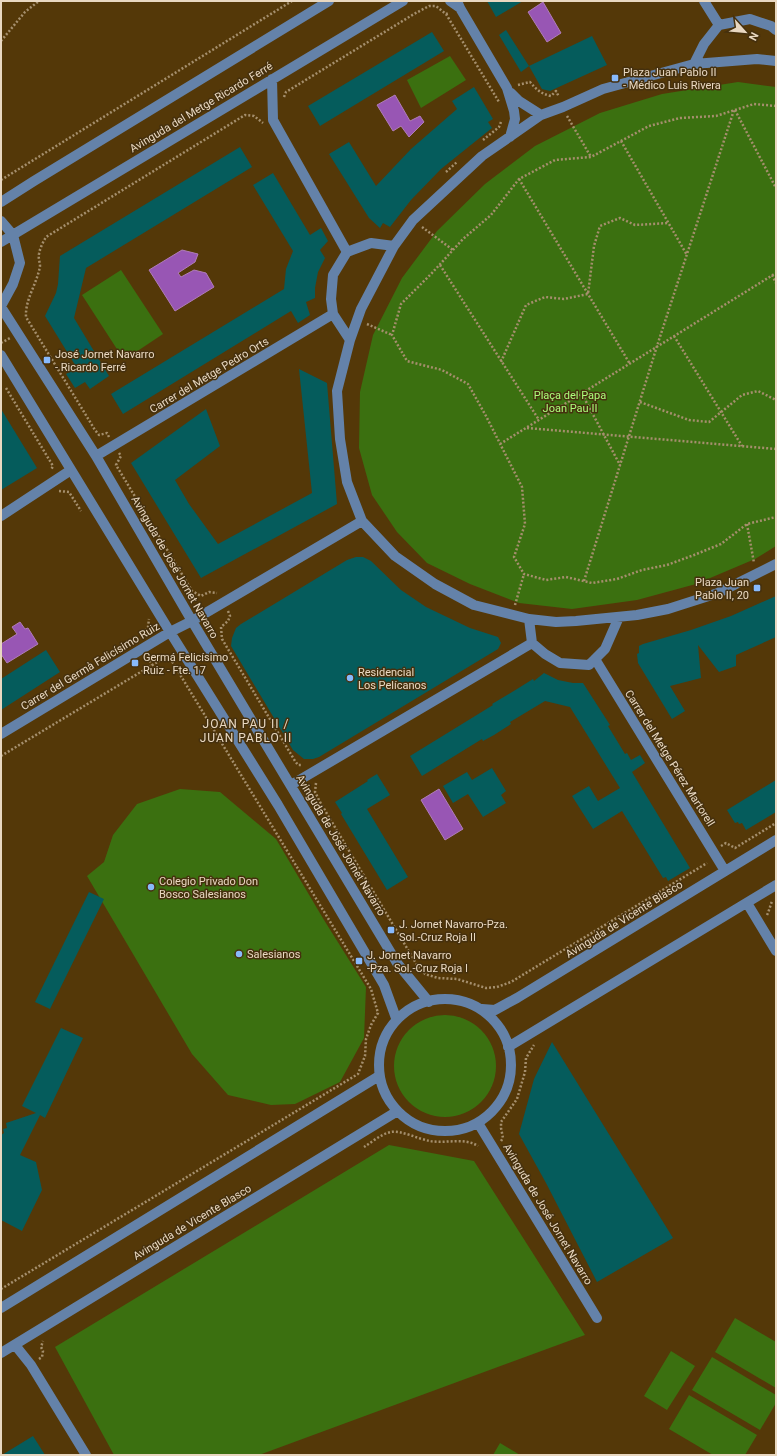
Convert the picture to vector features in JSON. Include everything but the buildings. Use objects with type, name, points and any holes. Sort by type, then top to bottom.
[{"type":"street","points":[[1,202],[34,180],[329,1]]},
{"type":"street","name":"Avinguda del Metge Ricardo Ferré","points":[[1,242],[403,1]]},
{"type":"street","points":[[450,1],[459,5],[507,88],[519,102],[541,115]]},
{"type":"street","points":[[704,1],[719,25]]},
{"type":"street","points":[[694,64],[704,44],[719,25],[750,18],[771,26],[776,30]]},
{"type":"street","points":[[776,61],[757,59],[694,64],[603,89],[541,115],[482,156],[413,220],[394,246],[369,292],[357,320],[350,340],[337,391],[340,438],[347,482],[362,521],[395,556],[435,584],[474,605],[529,619],[556,622],[637,615],[668,609],[718,592],[776,564]]},
{"type":"street","points":[[272,79],[273,120],[347,252]]},
{"type":"street","points":[[507,88],[515,119],[510,137]]},
{"type":"street","points":[[1,221],[13,235],[20,263],[13,284],[1,307]]},
{"type":"street","points":[[350,340],[333,314],[331,299],[333,275],[347,252],[370,243],[394,246]]},
{"type":"street","name":"Avinguda de José Jornet Navarro","points":[[1,307],[96,456],[192,621],[397,963],[429,1002]]},
{"type":"street","name":"Carrer del Metge Pedro Orts","points":[[96,456],[333,314]]},
{"type":"street","points":[[1,355],[170,632],[278,805],[384,984],[396,1018]]},
{"type":"street","points":[[1,516],[72,470]]},
{"type":"street","name":"Carrer del Germà Felicísimo Ruiz","points":[[1,734],[170,632],[192,621],[362,521]]},
{"type":"street","points":[[529,619],[532,643],[545,654],[560,663],[589,665],[605,649],[619,617]]},
{"type":"street","points":[[291,785],[532,643]]},
{"type":"street","name":"Carrer del Metge Pérez Martorell","points":[[595,659],[725,870]]},
{"type":"street","name":"Avinguda de Vicente Blasco","points":[[482,1009],[495,1010],[517,998],[776,840]]},
{"type":"street","points":[[508,1047],[776,885]]},
{"type":"street","points":[[747,903],[776,951]]},
{"type":"street","points":[[452,998],[482,1009],[501,1030],[511,1056],[512,1067],[505,1095],[493,1113],[478,1123],[455,1131],[429,1129],[405,1119],[396,1112],[379,1076],[378,1052],[388,1029],[396,1018],[429,1002],[452,998]]},
{"type":"street","points":[[1,1308],[379,1076]]},
{"type":"street","name":"Avinguda de Vicente Blasco","points":[[1,1353],[396,1112]]},
{"type":"street","name":"Avinguda de José Jornet Navarro","points":[[478,1123],[597,1318]]},
{"type":"street","points":[[14,1345],[31,1365],[86,1455]]},
{"type":"path","points":[[1,41],[25,12],[38,1]]},
{"type":"path","points":[[1,180],[292,1]]},
{"type":"path","points":[[446,14],[502,107]]},
{"type":"path","points":[[497,99],[507,88],[530,82],[538,91],[545,95],[551,96],[556,91],[563,107],[591,157]]},
{"type":"path","points":[[392,335],[401,304],[440,265],[463,239],[491,215],[519,179],[555,160],[591,157],[649,126],[680,118],[716,116],[754,104],[776,106]]},
{"type":"path","points":[[734,110],[776,188]]},
{"type":"path","points":[[584,581],[621,466],[657,346],[734,110]]},
{"type":"path","points":[[479,144],[499,127],[503,119]]},
{"type":"path","points":[[622,141],[687,255]]},
{"type":"path","points":[[445,173],[462,158]]},
{"type":"path","points":[[519,179],[630,364]]},
{"type":"path","points":[[588,294],[594,246],[600,226],[620,218],[635,225],[669,223]]},
{"type":"path","points":[[413,220],[453,250]]},
{"type":"path","points":[[440,265],[539,420]]},
{"type":"path","points":[[500,444],[776,273]]},
{"type":"path","points":[[772,275],[776,283]]},
{"type":"path","points":[[501,362],[526,305],[545,297],[564,299],[588,294]]},
{"type":"path","points":[[357,320],[392,335],[407,361],[442,370],[468,384],[522,487],[525,524],[514,557],[524,574],[546,580],[566,577],[592,583],[617,579],[642,570],[667,565],[687,558],[721,544],[747,524],[776,517]]},
{"type":"path","points":[[674,336],[742,446]]},
{"type":"path","points":[[5,386],[53,466],[49,474],[58,491],[69,492],[82,512]]},
{"type":"path","points":[[640,402],[689,420],[709,422],[742,395],[758,391],[776,400]]},
{"type":"path","points":[[582,394],[621,466]]},
{"type":"path","points":[[526,428],[776,449]]},
{"type":"path","points":[[747,524],[756,574]]},
{"type":"path","points":[[512,615],[524,574]]},
{"type":"path","points":[[149,618],[148,627],[145,633],[140,637],[139,642],[152,665]]},
{"type":"path","points":[[1,756],[152,665],[170,658],[370,989],[378,1013],[371,1025],[366,1040],[365,1056],[358,1074],[1,1289]]},
{"type":"path","points":[[758,921],[768,914],[772,901],[776,899]]},
{"type":"path","points":[[358,1150],[384,1134],[392,1132],[401,1132],[429,1141],[466,1141],[485,1150],[493,1147],[503,1138],[501,1122],[517,1099],[525,1072],[526,1058],[537,1042]]},
{"type":"path","points":[[31,1365],[42,1357],[43,1351],[40,1347],[42,1342],[49,1338]]},
{"type":"green space","points":[[450,56],[466,80],[421,108],[407,80]]},
{"type":"green space","name":"Plaça del Papa Joan Pau II","points":[[738,82],[776,87],[776,546],[755,559],[696,584],[637,600],[572,609],[519,603],[470,584],[427,563],[397,532],[372,495],[359,448],[360,392],[373,335],[402,278],[437,231],[485,184],[535,146],[600,113],[662,94]]},
{"type":"green space","points":[[121,270],[163,334],[124,360],[82,295]]},
{"type":"green space","name":"Salesianos","points":[[180,789],[220,792],[276,839],[366,987],[364,1038],[340,1082],[295,1104],[271,1105],[228,1095],[192,1054],[87,876],[104,862],[113,835],[137,804]]},
{"type":"green space","points":[[445,1015],[464,1019],[481,1030],[492,1047],[496,1066],[492,1085],[481,1102],[464,1113],[445,1117],[426,1113],[409,1102],[398,1085],[394,1066],[398,1047],[409,1030],[426,1019]]},
{"type":"green space","points":[[389,1145],[474,1161],[585,1335],[259,1455],[114,1455],[55,1347]]},
{"type":"green space","points":[[735,1318],[776,1342],[776,1388],[715,1352]]},
{"type":"green space","points":[[671,1351],[695,1366],[667,1410],[644,1396]]},
{"type":"green space","points":[[712,1357],[776,1395],[776,1403],[760,1430],[692,1390]]},
{"type":"green space","points":[[689,1395],[757,1435],[745,1455],[713,1455],[669,1429]]},
{"type":"green space","points":[[500,1443],[520,1455],[493,1455]]},
{"type":"shaded area","points":[[543,2],[561,33],[547,42],[528,12]]},
{"type":"shaded area","points":[[395,95],[410,121],[420,116],[424,122],[409,137],[401,126],[393,131],[377,105]]},
{"type":"shaded area","points":[[182,250],[198,254],[195,262],[178,273],[181,277],[194,270],[206,273],[214,287],[175,311],[149,270]]},
{"type":"shaded area","points":[[20,622],[25,629],[28,628],[38,644],[7,663],[1,654],[1,644],[17,634],[12,627]]},
{"type":"shaded area","points":[[439,789],[463,829],[445,840],[421,800]]},
{"type":"place","name":"Plaza Juan Pablo II - Médico Luis Rivera","points":[[615,78]]},
{"type":"place","name":"José Jornet Navarro - Ricardo Ferré","points":[[47,360]]},
{"type":"place","name":"Plaza Juan Pablo II, 20","points":[[757,588]]},
{"type":"place","name":"Germá Felicísimo Ruiz - Fte. 17","points":[[135,663]]},
{"type":"place","name":"Residencial Los Pelícanos","points":[[350,678]]},
{"type":"place","name":"Colegio Privado Don Bosco Salesianos","points":[[151,887]]},
{"type":"place","name":"J. Jornet Navarro-Pza. Sol.-Cruz Roja II","points":[[391,930]]},
{"type":"place","name":"Salesianos","points":[[239,954]]},
{"type":"place","name":"J. Jornet Navarro -Pza. Sol.-Cruz Roja I","points":[[359,961]]},
{"type":"district","name":"JOAN PAU II / JUAN PABLO II","points":[[246,731]]}]
